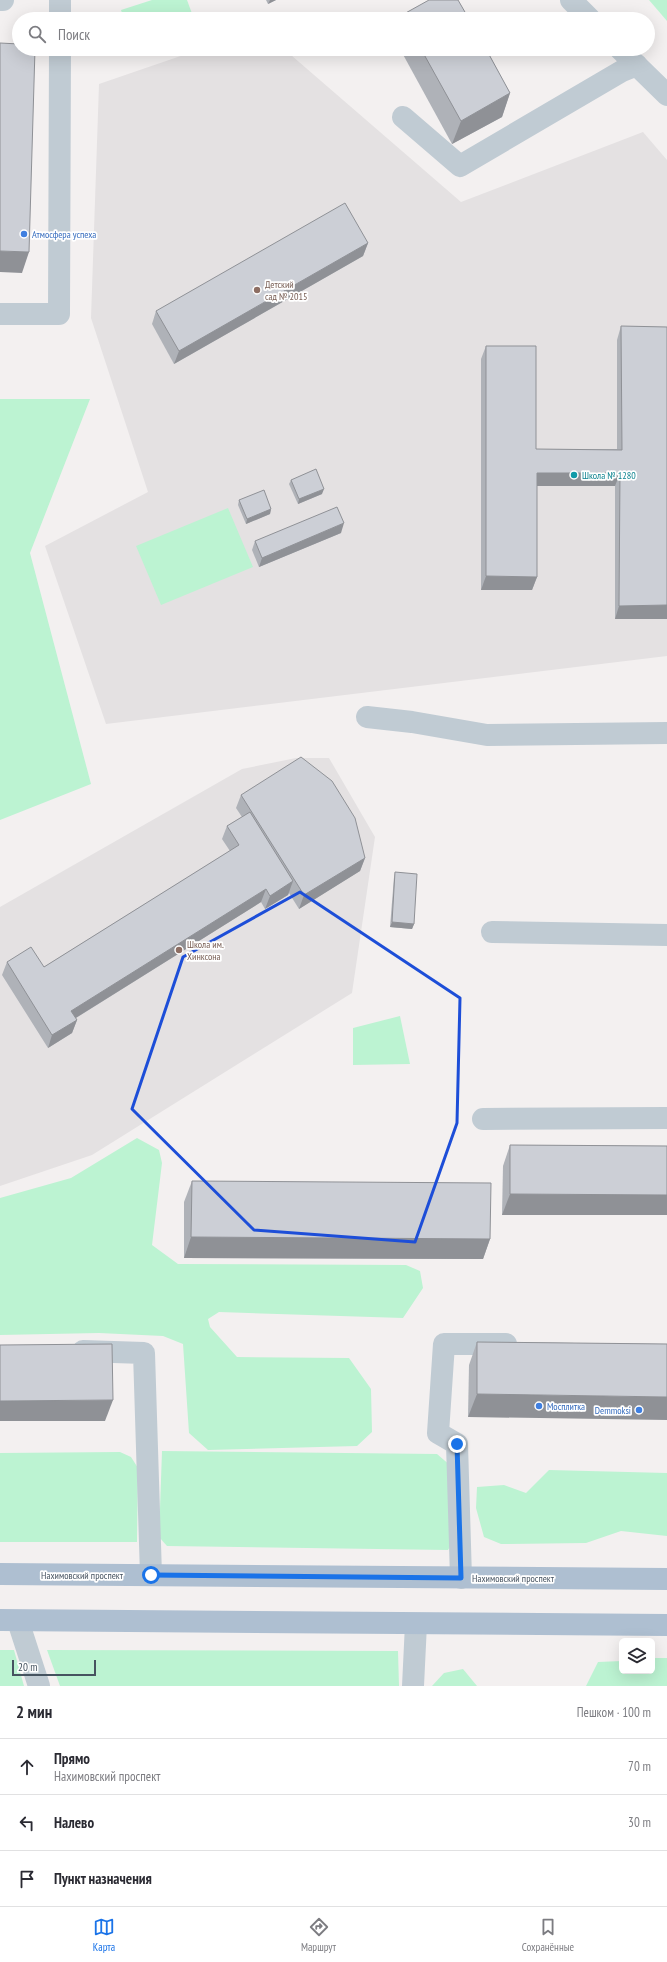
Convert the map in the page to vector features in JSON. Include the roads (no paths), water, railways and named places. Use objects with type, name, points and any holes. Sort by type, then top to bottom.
[{"type":"main road","name":"Нахимовский проспект","points":[[0,1574],[667,1579]]},
{"type":"main road","points":[[9,1621],[667,1625]]},
{"type":"street","points":[[60,0],[60,12]]},
{"type":"street","points":[[571,0],[583,12]]},
{"type":"street","points":[[0,314],[59,314],[60,56]]},
{"type":"street","points":[[627,56],[667,95]]},
{"type":"street","points":[[403,117],[460,166],[622,71],[637,65]]},
{"type":"street","points":[[367,717],[412,722],[487,735],[667,733]]},
{"type":"street","points":[[492,932],[667,935]]},
{"type":"street","points":[[483,1119],[667,1118]]},
{"type":"street","points":[[461,1578],[457,1444],[438,1433],[444,1344],[524,1344]]},
{"type":"street","points":[[62,1350],[144,1352],[151,1575]]},
{"type":"street","points":[[9,1621],[39,1686]]},
{"type":"street","points":[[413,1686],[416,1624]]},
{"type":"place","name":"Атмосфера успеха","points":[[24,234]]},
{"type":"place","name":"Детский сад № 2015","points":[[257,290]]},
{"type":"place","name":"Школа № 1280","points":[[574,475]]},
{"type":"place","name":"Школа им. Хинксона","points":[[179,950]]},
{"type":"place","name":"Мосплитка","points":[[539,1406]]},
{"type":"place","name":"Demmoksi","points":[[639,1410]]}]
